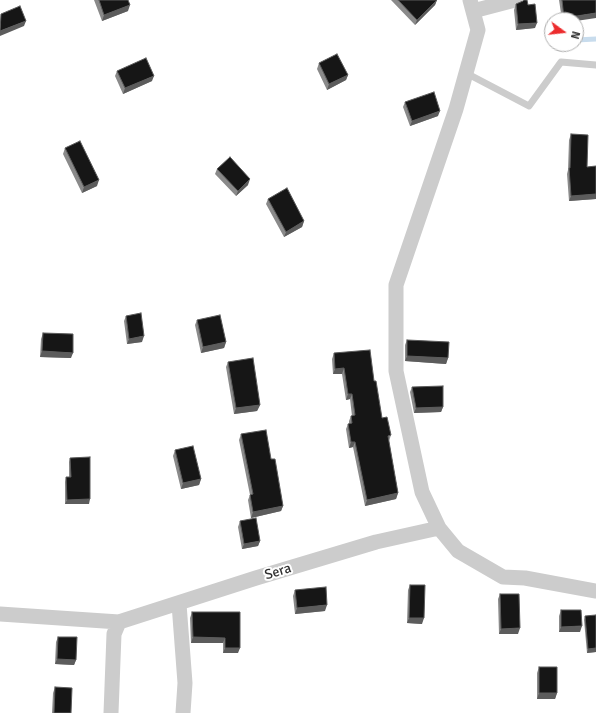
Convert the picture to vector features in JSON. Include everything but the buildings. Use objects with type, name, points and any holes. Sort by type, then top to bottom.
[{"type":"street","points":[[515,0],[471,5],[478,30],[456,110],[396,285],[396,371],[422,492],[439,528],[458,551],[502,577],[525,578],[596,591]]},
{"type":"street","name":"Sera","points":[[0,614],[119,622],[179,604],[256,578],[376,542],[439,528]]},
{"type":"street","points":[[179,604],[185,683],[183,713]]},
{"type":"street","points":[[111,713],[114,634],[119,622]]},
{"type":"lane","points":[[466,73],[530,106],[561,62],[596,65]]},
{"type":"waterway","points":[[584,40],[596,39]]}]
